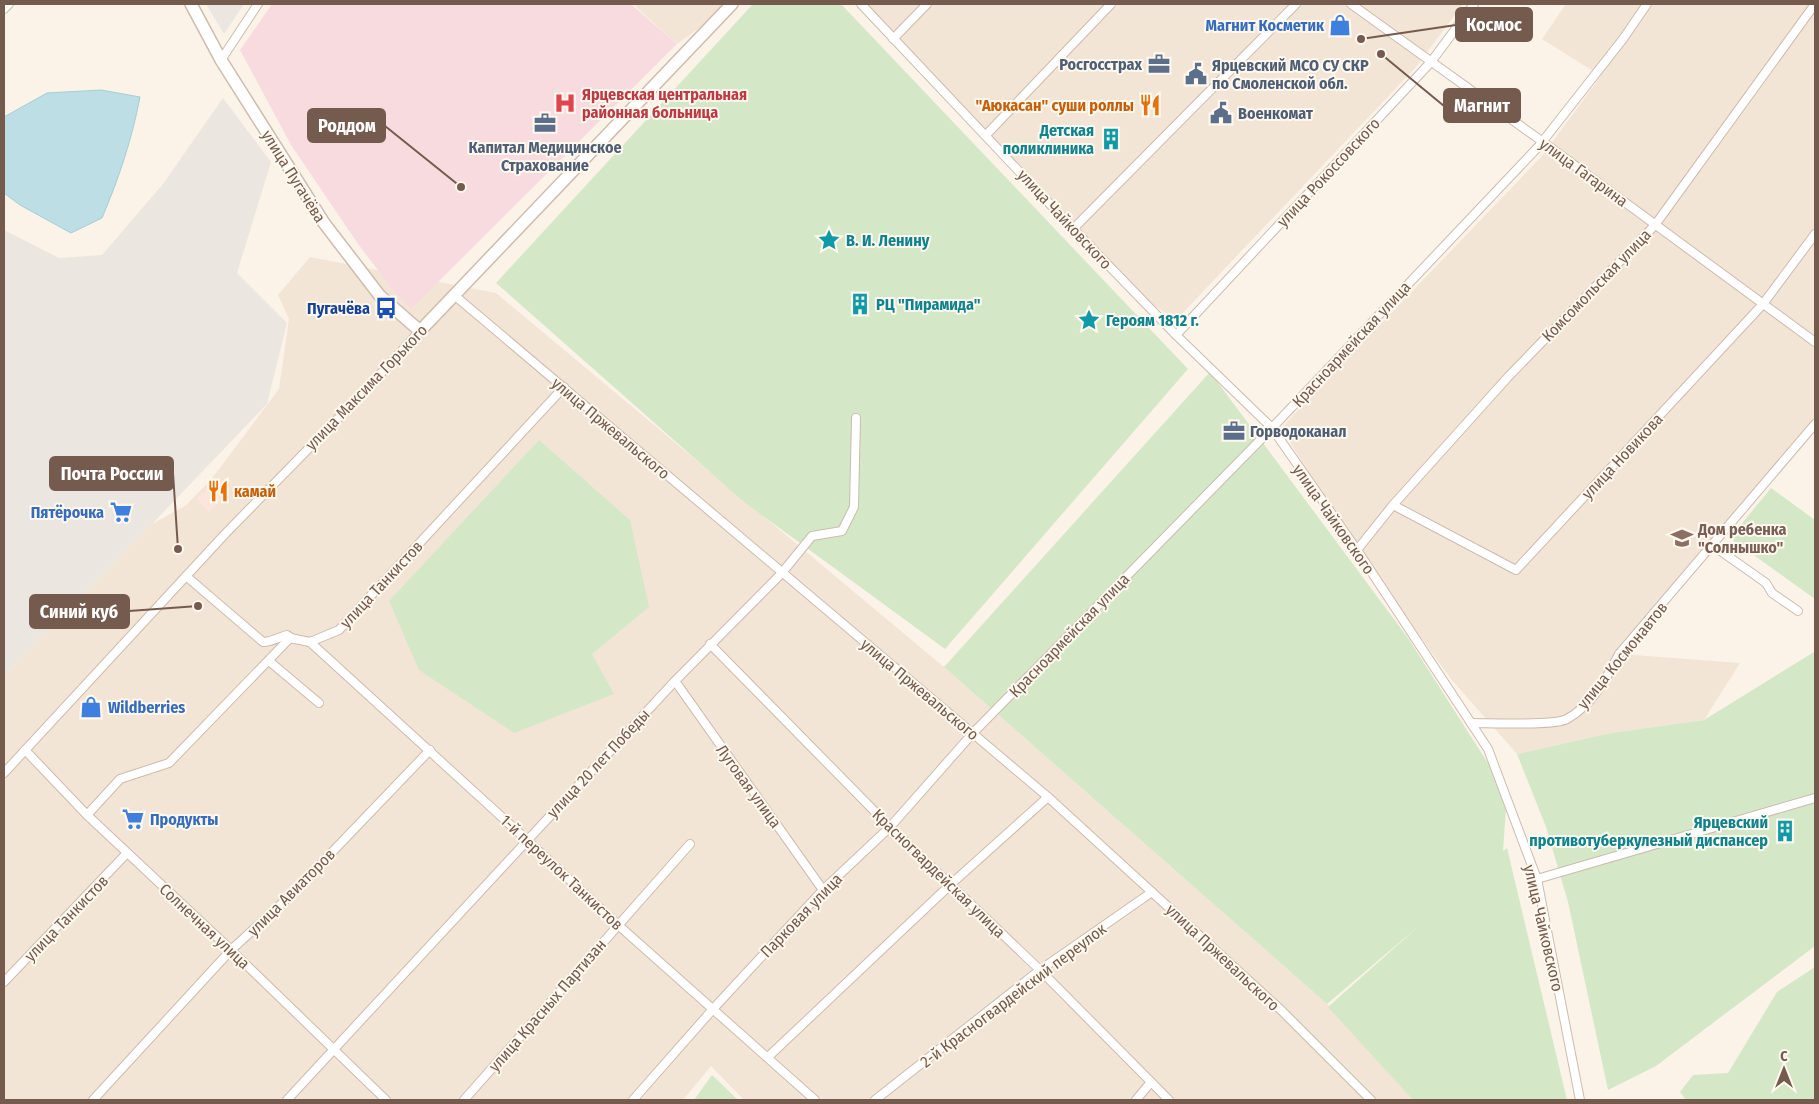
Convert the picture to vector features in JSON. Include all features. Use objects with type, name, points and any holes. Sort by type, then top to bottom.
[{"type":"street","points":[[4,9],[9,4]]},
{"type":"street","name":"улица Пугачёва","points":[[191,4],[221,60],[324,223],[380,296],[420,331]]},
{"type":"street","points":[[221,60],[258,4]]},
{"type":"street","name":"улица Максима Горького","points":[[4,773],[251,506],[360,396],[732,4]]},
{"type":"street","name":"улица Чайковского","points":[[861,4],[1073,229],[1176,335],[1272,428],[1357,550],[1472,723],[1488,749],[1537,879],[1580,1100]]},
{"type":"street","points":[[893,39],[927,4]]},
{"type":"street","points":[[986,135],[1111,4]]},
{"type":"street","points":[[1073,229],[1296,4]]},
{"type":"street","name":"улица Гагарина","points":[[1351,4],[1543,142],[1815,342]]},
{"type":"street","name":"улица Рокоссовского","points":[[1176,335],[1431,62],[1474,4]]},
{"type":"street","name":"Красноармейская улица","points":[[973,733],[1272,428],[1543,142],[1623,39],[1647,4]]},
{"type":"street","name":"Комсомольская улица","points":[[1357,550],[1393,505],[1508,377],[1655,224],[1815,4]]},
{"type":"street","name":"улица Новикова","points":[[1393,505],[1516,570],[1763,304],[1815,234]]},
{"type":"street","name":"улица Пржевальского","points":[[454,295],[781,574],[1048,797],[1282,1012],[1371,1100]]},
{"type":"street","name":"улица Танкистов","points":[[310,642],[339,630],[564,387]]},
{"type":"street","name":"улица 20 лет Победы","points":[[287,1100],[710,644],[781,574],[812,536],[842,531],[854,507],[856,418]]},
{"type":"street","name":"улица Космонавтов","points":[[1472,723],[1566,720],[1584,706],[1605,681],[1619,654],[1815,424]]},
{"type":"street","points":[[1712,545],[1766,583],[1777,598],[1798,611]]},
{"type":"street","points":[[186,576],[263,642],[270,642],[288,635],[293,639]]},
{"type":"street","points":[[87,815],[120,779],[169,763],[290,638],[310,642]]},
{"type":"street","name":"1-й переулок Танкистов","points":[[310,642],[430,750],[617,924],[815,1100]]},
{"type":"street","name":"Красногвардейская улица","points":[[710,644],[890,827],[1040,970],[1169,1100]]},
{"type":"street","points":[[269,661],[319,703]]},
{"type":"street","name":"Луговая улица","points":[[675,682],[823,890]]},
{"type":"street","name":"Парковая улица","points":[[633,1100],[713,1009],[823,890],[890,827],[973,733]]},
{"type":"street","name":"Солнечная улица","points":[[25,750],[87,815],[231,950],[386,1100]]},
{"type":"street","name":"улица Авиаторов","points":[[93,1100],[231,950],[290,896],[430,750]]},
{"type":"street","points":[[768,1057],[950,885],[1048,797]]},
{"type":"street","points":[[1537,879],[1815,798]]},
{"type":"street","name":"улица Красных Партизан","points":[[464,1100],[617,924],[690,844]]},
{"type":"street","name":"улица Танкистов","points":[[4,982],[127,853]]},
{"type":"street","name":"2-й Красногвардейский переулок","points":[[875,1100],[1040,970],[1152,892]]},
{"type":"street","points":[[1136,1100],[1151,1082]]},
{"type":"shaded area","points":[[206,4],[244,4],[224,34]]},
{"type":"shaded area","points":[[272,4],[631,4],[677,44],[411,309],[397,295],[358,244],[291,145],[240,50]]},
{"type":"shaded area","points":[[633,4],[732,4],[677,44]]},
{"type":"shaded area","points":[[861,4],[1463,4],[1416,67],[1176,320],[1136,293]]},
{"type":"shaded area","points":[[1566,4],[1815,4],[1815,424],[1620,654],[1740,663],[1704,720],[1611,733],[1517,754],[1451,679],[1357,550],[1281,428],[1542,156],[1601,76],[1542,39]]},
{"type":"shaded area","points":[[223,98],[271,162],[237,273],[287,323],[267,404],[4,675],[4,230],[59,258],[102,255],[163,184]]},
{"type":"shaded area","points":[[310,257],[496,293],[944,667],[1327,1004],[1413,1100],[744,1100],[711,1066],[683,1100],[4,1100],[4,675],[152,524],[185,506],[210,481],[279,389],[289,319],[278,295]]},
{"type":"shaded area","points":[[214,482],[227,494],[209,512],[196,499]]},
{"type":"green space","points":[[753,4],[841,4],[1188,369],[945,649],[744,502],[496,283]]},
{"type":"green space","points":[[1210,372],[1408,638],[1507,793],[1503,851],[1507,848],[1567,1100],[1413,1100],[1328,1007],[1420,925],[1327,1004],[944,667]]},
{"type":"green space","points":[[539,440],[630,520],[649,607],[592,654],[614,694],[514,733],[419,670],[389,601]]},
{"type":"green space","points":[[1771,488],[1815,520],[1815,599],[1730,538]]},
{"type":"green space","points":[[1814,652],[1815,946],[1656,1066],[1608,1090],[1568,902],[1546,827],[1517,754],[1611,733],[1704,720]]},
{"type":"green space","points":[[1815,967],[1815,1100],[1686,1100],[1680,1092],[1693,1075],[1728,1073],[1777,992]]},
{"type":"green space","points":[[712,1075],[738,1100],[694,1100]]},
{"type":"water","points":[[101,90],[140,97],[137,113],[114,188],[102,218],[71,233],[20,205],[4,193],[4,117],[47,93]]},
{"type":"place","name":"Магнит Косметик","points":[[1340,25]]},
{"type":"place","name":"Космос","points":[[1361,39]]},
{"type":"place","name":"Магнит","points":[[1381,54]]},
{"type":"place","name":"Росгосстрах","points":[[1159,64]]},
{"type":"place","name":"Ярцевский МСО СУ СКР по Смоленской обл.","points":[[1196,74]]},
{"type":"place","name":"Ярцевская центральная районная больница","points":[[565,103]]},
{"type":"place","name":"\"Аюкасан\" суши роллы","points":[[1150,105]]},
{"type":"place","name":"Военкомат","points":[[1221,113]]},
{"type":"place","name":"Капитал Медицинское Страхование","points":[[545,123]]},
{"type":"place","name":"Детская поликлиника","points":[[1111,139]]},
{"type":"place","name":"Роддом","points":[[461,187]]},
{"type":"place","name":"В. И. Ленину","points":[[829,240]]},
{"type":"place","name":"РЦ \"Пирамида\"","points":[[860,304]]},
{"type":"place","name":"Пугачёва","points":[[386,308]]},
{"type":"place","name":"Героям 1812 г.","points":[[1089,320]]},
{"type":"place","name":"Горводоканал","points":[[1234,431]]},
{"type":"place","name":"камай","points":[[218,491]]},
{"type":"place","name":"Пятёрочка","points":[[121,512]]},
{"type":"place","name":"Дом ребенка \"Солнышко\"","points":[[1682,538]]},
{"type":"place","name":"Почта России","points":[[178,549]]},
{"type":"place","name":"Синий куб","points":[[198,606]]},
{"type":"place","name":"Wildberries","points":[[91,707]]},
{"type":"place","name":"Продукты","points":[[133,819]]},
{"type":"place","name":"Ярцевский противотуберкулезный диспансер","points":[[1785,831]]}]
